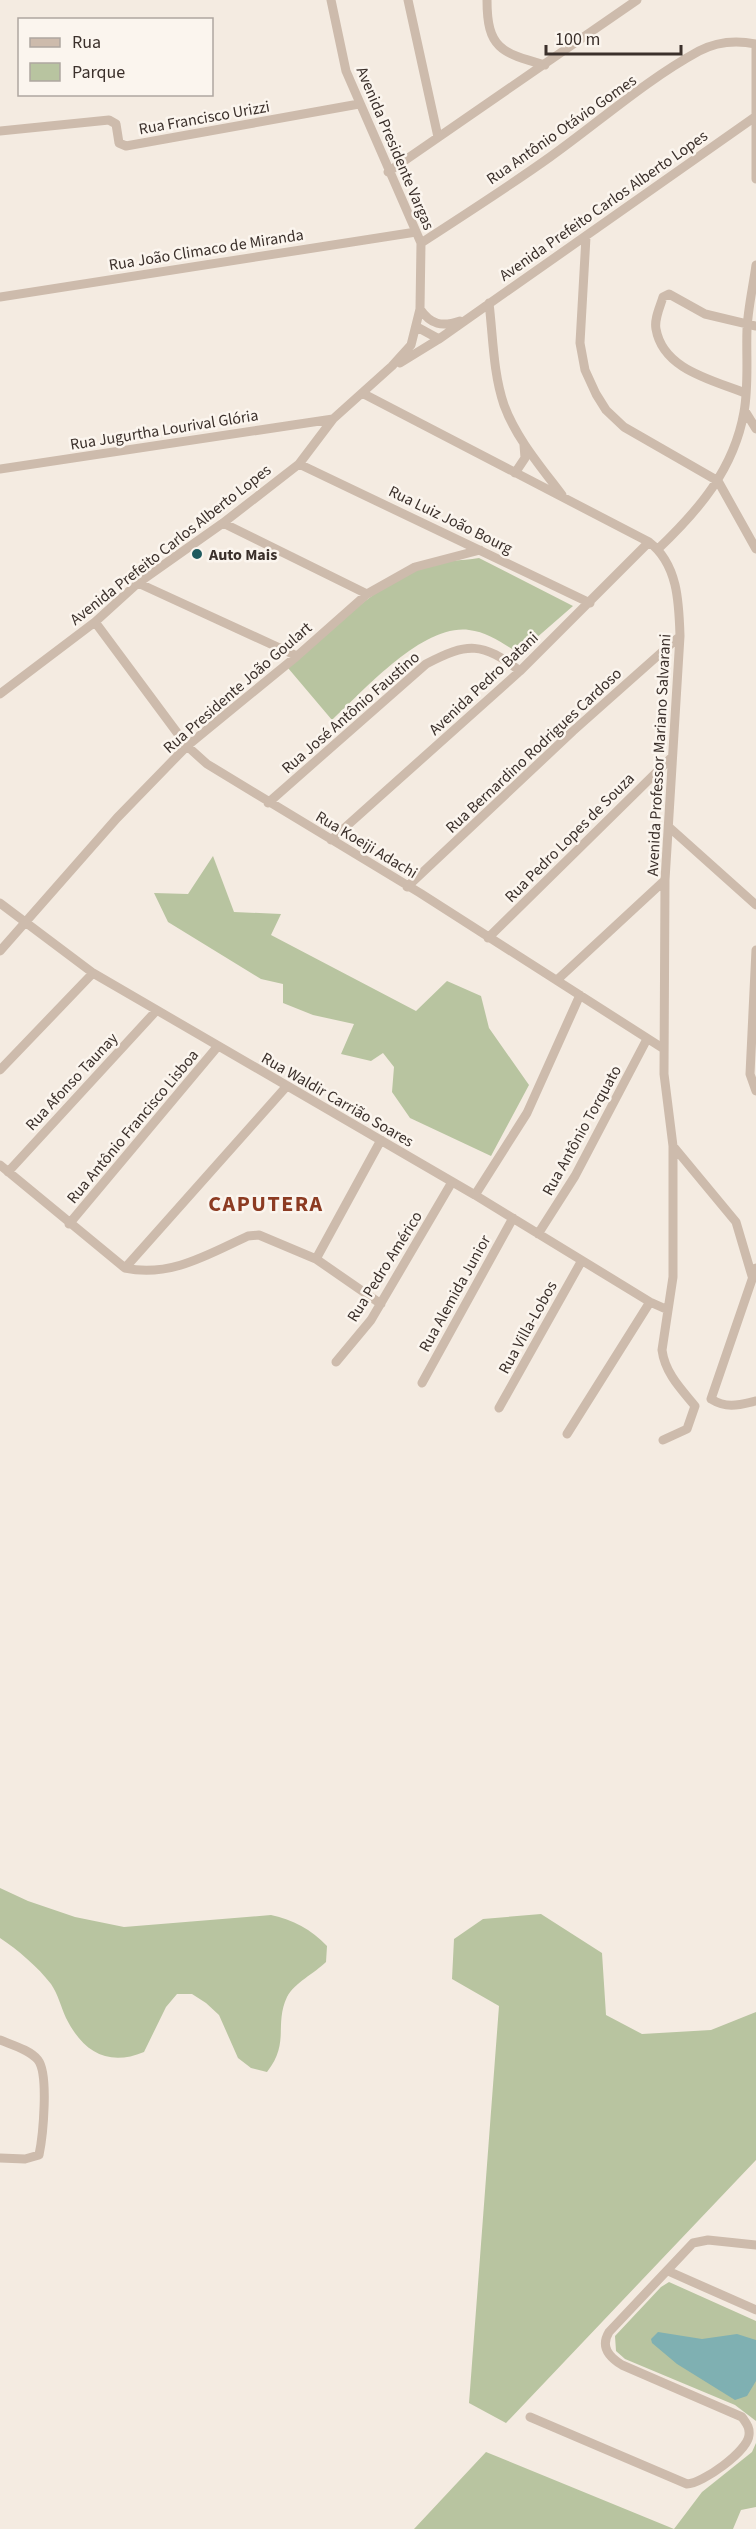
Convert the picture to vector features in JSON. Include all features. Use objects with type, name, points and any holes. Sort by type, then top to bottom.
[{"type":"street","name":"Avenida Presidente Vargas","points":[[331,0],[346,71],[388,172],[421,243],[420,309]]},
{"type":"street","points":[[408,0],[438,136]]},
{"type":"street","points":[[487,0],[489,31],[498,47],[520,59],[545,65]]},
{"type":"street","points":[[388,172],[637,0]]},
{"type":"street","name":"Rua Antônio Otávio Gomes","points":[[421,243],[550,158],[630,98],[699,51],[718,43],[737,40],[756,44]]},
{"type":"street","points":[[756,44],[756,179]]},
{"type":"street","name":"Rua Francisco Urizzi","points":[[0,131],[109,120],[117,124],[119,143],[126,146],[359,104]]},
{"type":"street","name":"Avenida Prefeito Carlos Alberto Lopes","points":[[392,366],[439,339],[755,117]]},
{"type":"street","name":"Rua João Climaco de Miranda","points":[[0,297],[416,232]]},
{"type":"street","points":[[586,237],[580,343],[585,370],[596,394],[606,410],[624,427],[718,481],[756,549]]},
{"type":"street","points":[[658,549],[700,508],[729,459],[745,411],[756,266]]},
{"type":"street","points":[[745,393],[673,360],[664,349],[656,329],[663,297],[669,294],[705,314],[752,326]]},
{"type":"street","points":[[489,303],[500,390],[513,426],[562,496]]},
{"type":"street","name":"Avenida Prefeito Carlos Alberto Lopes","points":[[420,309],[429,321],[436,324],[448,325],[468,319]]},
{"type":"street","name":"Avenida Prefeito Carlos Alberto Lopes","points":[[0,694],[95,622],[138,583],[223,523],[299,464],[333,419],[409,349],[417,327],[420,309]]},
{"type":"street","points":[[417,327],[439,339]]},
{"type":"street","name":"Avenida Professor Mariano Salvarani","points":[[362,393],[649,542],[665,559],[679,597],[680,636],[665,880],[664,1074],[673,1146],[673,1277],[663,1359],[675,1382],[695,1406]]},
{"type":"street","points":[[745,411],[756,429]]},
{"type":"street","name":"Rua Jugurtha Lourival Glória","points":[[0,469],[333,419]]},
{"type":"street","points":[[515,473],[525,458],[524,443]]},
{"type":"street","name":"Rua Luiz João Bourg","points":[[299,464],[590,603]]},
{"type":"street","points":[[223,523],[367,594]]},
{"type":"street","name":"Avenida Pedro Batani","points":[[331,840],[520,671],[649,542]]},
{"type":"street","name":"Rua Presidente João Goulart","points":[[0,951],[117,818],[187,746],[297,656],[367,594],[415,567],[480,550]]},
{"type":"street","points":[[138,583],[297,656]]},
{"type":"street","name":"Rua Koeiji Adachi","points":[[95,622],[187,746],[207,764],[557,980],[664,1049]]},
{"type":"street","name":"Rua Bernardino Rodrigues Cardoso","points":[[407,887],[573,731],[680,636]]},
{"type":"street","name":"Rua José Antônio Faustino","points":[[268,802],[426,664],[439,657],[457,650],[486,649],[520,671]]},
{"type":"street","name":"Rua Pedro Lopes de Souza","points":[[488,938],[672,758]]},
{"type":"street","points":[[670,828],[756,905]]},
{"type":"street","points":[[557,980],[665,880]]},
{"type":"street","name":"Rua Waldir Carrião Soares","points":[[0,903],[93,973],[475,1195],[581,1262],[668,1310]]},
{"type":"street","points":[[756,950],[750,1074],[756,1091]]},
{"type":"street","points":[[0,1070],[93,973]]},
{"type":"street","points":[[475,1195],[528,1113],[579,995]]},
{"type":"street","name":"Rua Afonso Taunay","points":[[4,1168],[156,1011]]},
{"type":"street","name":"Rua Antônio Torquato","points":[[538,1234],[575,1176],[647,1040]]},
{"type":"street","name":"Rua Antônio Francisco Lisboa","points":[[69,1224],[218,1046]]},
{"type":"street","points":[[125,1268],[286,1087]]},
{"type":"street","points":[[316,1259],[381,1140]]},
{"type":"street","points":[[663,1440],[687,1429],[695,1406],[711,1399],[754,1277],[736,1222],[673,1146]]},
{"type":"street","points":[[4,1168],[125,1268],[140,1271],[188,1265],[248,1236],[259,1235],[316,1259],[381,1304]]},
{"type":"street","name":"Rua Pedro Américo","points":[[336,1362],[381,1304],[452,1182]]},
{"type":"street","name":"Rua Alemida Junior","points":[[422,1383],[513,1218]]},
{"type":"street","name":"Rua Villa-Lobos","points":[[499,1408],[581,1262]]},
{"type":"street","points":[[567,1434],[650,1302]]},
{"type":"street","points":[[711,1399],[720,1405],[733,1407],[756,1401]]},
{"type":"street","points":[[0,2040],[37,2058],[42,2067],[39,2155],[32,2158],[0,2158]]},
{"type":"street","points":[[530,2417],[687,2484],[700,2482],[742,2450],[747,2443],[748,2426],[736,2413],[622,2364],[608,2353],[605,2345],[609,2332],[696,2241],[756,2246]]},
{"type":"street","points":[[668,2271],[756,2310]]},
{"type":"green space","points":[[479,558],[573,606],[519,653],[476,631],[451,631],[432,637],[395,662],[332,720],[288,668],[352,611],[405,575],[430,564]]},
{"type":"green space","points":[[213,856],[234,912],[281,914],[271,935],[416,1011],[447,981],[481,996],[489,1028],[529,1085],[491,1156],[410,1118],[392,1092],[394,1067],[383,1053],[371,1061],[341,1054],[354,1024],[313,1015],[283,1003],[283,984],[261,979],[168,922],[154,893],[188,894]]},
{"type":"green space","points":[[0,1888],[28,1901],[75,1917],[124,1927],[271,1915],[301,1926],[321,1940],[327,1946],[326,1962],[294,1987],[287,1997],[283,2007],[278,2052],[267,2072],[251,2068],[238,2058],[219,2015],[192,1994],[177,1994],[166,2007],[144,2052],[119,2058],[108,2057],[89,2048],[80,2040],[66,2018],[51,1984],[27,1959],[0,1938]]},
{"type":"green space","points":[[541,1914],[602,1953],[606,2015],[642,2034],[711,2030],[756,2012],[756,2160],[506,2423],[469,2403],[499,2006],[452,1979],[454,1939],[483,1919]]},
{"type":"green space","points":[[669,2282],[756,2321],[756,2421],[735,2405],[625,2359],[616,2351],[615,2336],[661,2287]]},
{"type":"green space","points":[[756,2443],[756,2507],[741,2510],[733,2529],[674,2529],[702,2492],[752,2452]]},
{"type":"green space","points":[[486,2452],[674,2529],[414,2529]]},
{"type":"water","points":[[658,2332],[702,2339],[737,2334],[756,2340],[756,2381],[747,2396],[735,2400],[677,2364],[652,2343],[651,2339]]},
{"type":"place","name":"Auto Mais","points":[[197,554]]},
{"type":"district","name":"CAPUTERA","points":[[266,1203]]}]
